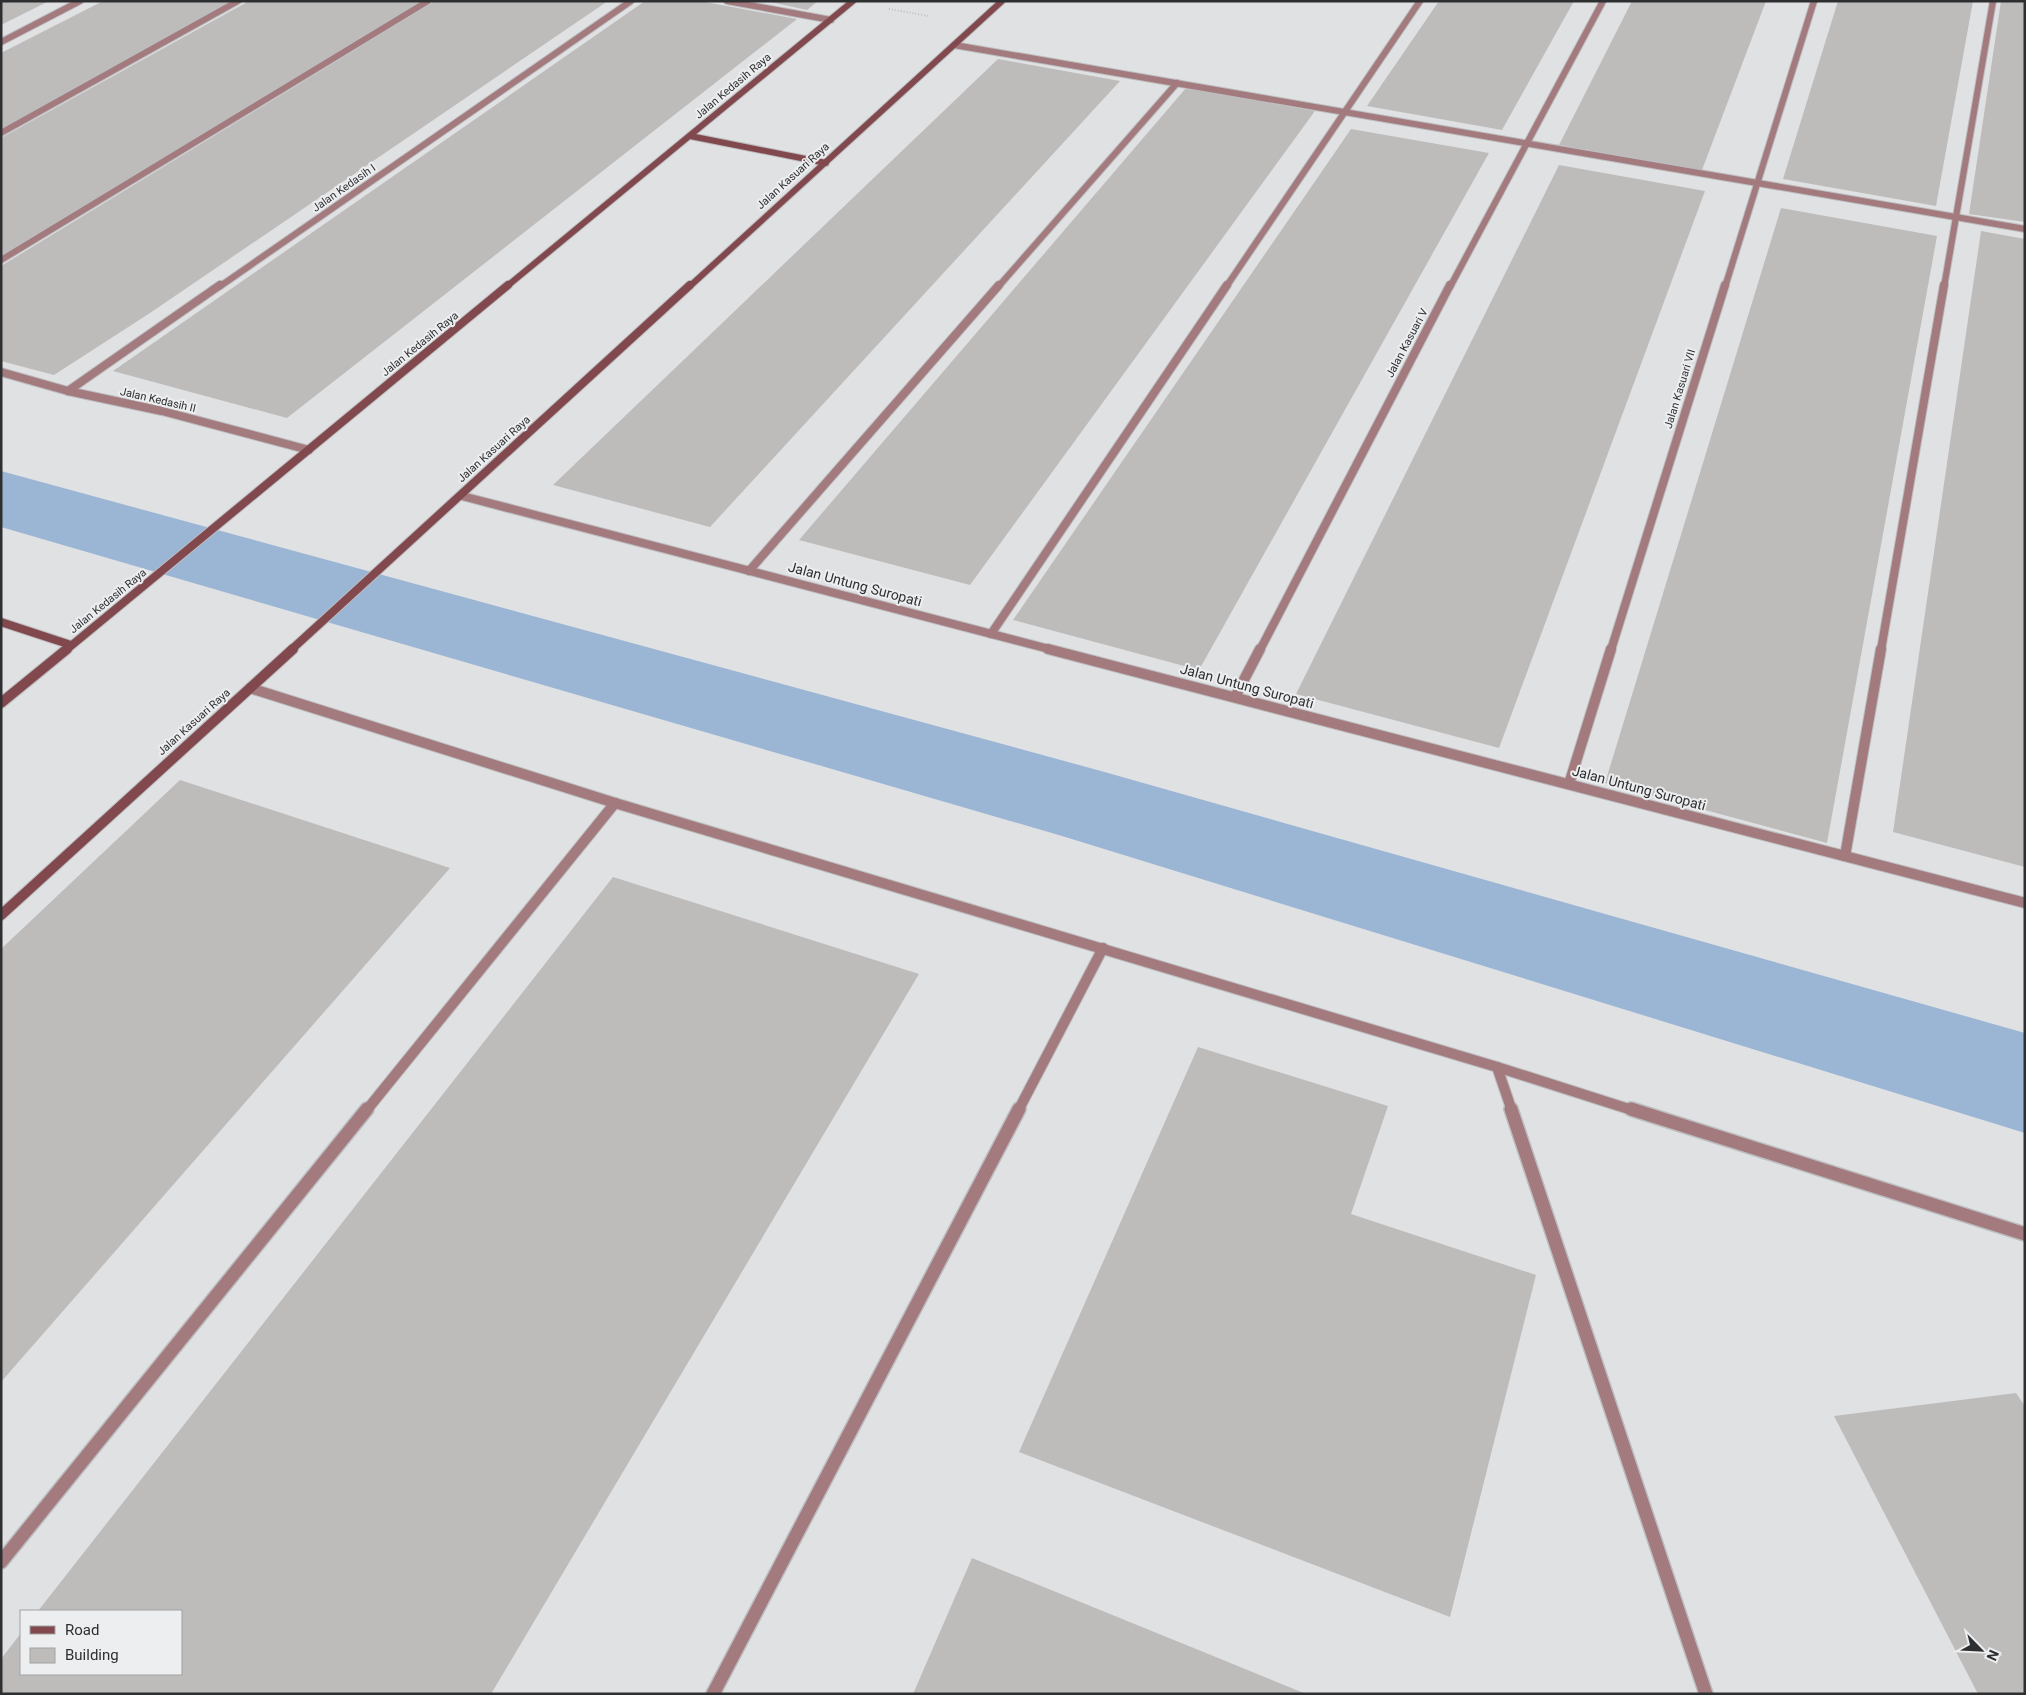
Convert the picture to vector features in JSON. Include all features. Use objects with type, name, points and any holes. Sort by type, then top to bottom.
[{"type":"main road","name":"Jalan Kasuari Raya","points":[[1,915],[1002,1]]},
{"type":"main road","name":"Jalan Kedasih Raya","points":[[1,703],[852,2]]},
{"type":"main road","points":[[690,136],[826,163]]},
{"type":"main road","points":[[1,622],[72,645]]},
{"type":"street","points":[[1,42],[80,1]]},
{"type":"street","points":[[1,133],[238,1]]},
{"type":"street","points":[[1,260],[428,1]]},
{"type":"street","name":"Jalan Kedasih I","points":[[68,391],[631,1]]},
{"type":"street","points":[[726,1],[831,20]]},
{"type":"street","points":[[991,634],[1420,1]]},
{"type":"street","name":"Jalan Kasuari V","points":[[1235,697],[1525,143],[1603,1]]},
{"type":"street","name":"Jalan Kasuari VII","points":[[1569,784],[1814,1]]},
{"type":"street","points":[[1845,856],[1993,1]]},
{"type":"street","points":[[954,44],[2025,229]]},
{"type":"street","points":[[749,571],[1177,83]]},
{"type":"street","name":"Jalan Kedasih II","points":[[1,372],[68,391],[162,411],[309,450]]},
{"type":"street","name":"Jalan Untung Suropati","points":[[462,496],[2025,903]]},
{"type":"street","points":[[250,688],[615,803],[1497,1067],[2025,1234]]},
{"type":"street","points":[[1,1562],[615,803]]},
{"type":"street","points":[[713,1694],[1103,948]]},
{"type":"street","points":[[1497,1067],[1706,1694]]},
{"type":"path","points":[[852,2],[977,24]]},
{"type":"building","points":[[1,1],[49,1],[1,25]]},
{"type":"building","points":[[103,1],[236,1],[1,130],[1,53]]},
{"type":"building","points":[[249,1],[422,1],[1,257],[1,138]]},
{"type":"building","points":[[435,1],[608,1],[150,313],[54,375],[1,361],[1,266]]},
{"type":"building","points":[[645,1],[700,1],[797,19],[287,418],[113,371]]},
{"type":"building","points":[[766,1],[818,1],[807,10]]},
{"type":"building","points":[[1439,1],[1574,1],[1502,130],[1367,106]]},
{"type":"building","points":[[1632,1],[1766,1],[1702,170],[1559,145]]},
{"type":"building","points":[[1838,1],[1973,1],[1936,206],[1783,179]]},
{"type":"building","points":[[2001,1],[2025,1],[2025,222],[1969,214]]},
{"type":"building","points":[[998,59],[1120,81],[710,527],[553,485]]},
{"type":"building","points":[[1186,88],[1315,111],[970,585],[799,540]]},
{"type":"building","points":[[1351,129],[1489,153],[1199,670],[1013,620]]},
{"type":"building","points":[[1559,165],[1705,191],[1499,748],[1296,694]]},
{"type":"building","points":[[1781,208],[1937,236],[1827,843],[1605,783]]},
{"type":"building","points":[[1981,231],[2025,239],[2025,867],[1893,832]]},
{"type":"building","points":[[180,780],[450,868],[1,1382],[1,949]]},
{"type":"building","points":[[613,877],[919,974],[491,1694],[1,1694],[1,1659],[20,1634],[20,1675],[182,1675],[182,1610],[39,1610]]},
{"type":"building","points":[[1198,1047],[1388,1106],[1351,1214],[1536,1275],[1450,1617],[1019,1452]]},
{"type":"building","points":[[2016,1393],[2025,1406],[2025,1694],[1978,1694],[1834,1416]]},
{"type":"building","points":[[972,1558],[1201,1651],[1306,1694],[913,1694]]},
{"type":"waterway","points":[[1,498],[1101,809],[2025,1083]]}]
